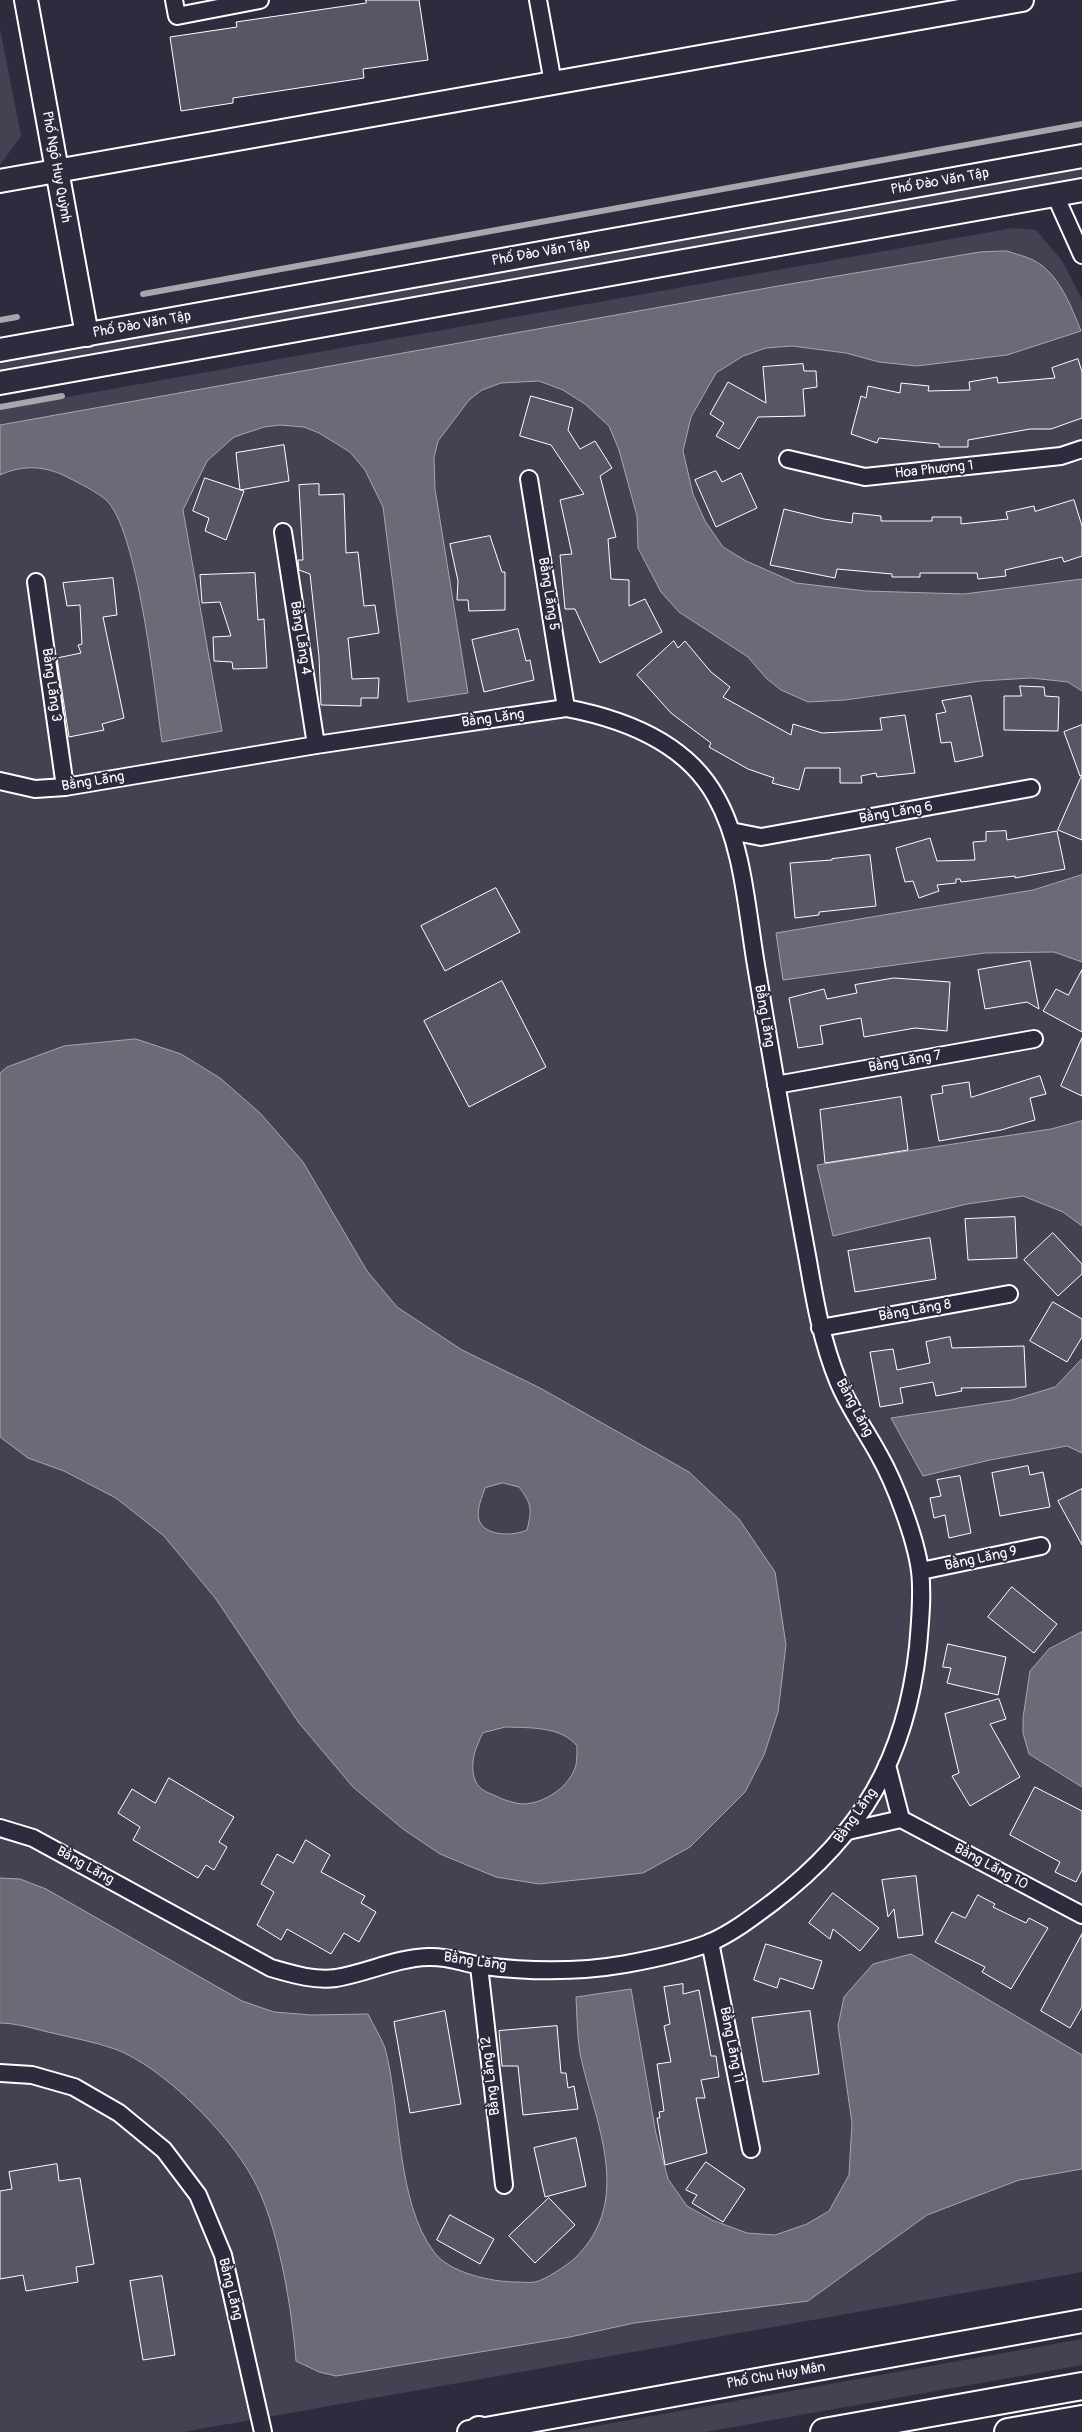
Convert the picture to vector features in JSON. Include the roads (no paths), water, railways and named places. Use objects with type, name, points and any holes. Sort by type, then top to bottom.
[{"type":"main road","name":"Phố Ngô Huy Quỳnh","points":[[26,0],[87,335]]},
{"type":"main road","points":[[0,181],[1022,0]]},
{"type":"main road","name":"Phố Đào Văn Tập","points":[[0,350],[1082,156]]},
{"type":"main road","points":[[0,383],[1082,190]]},
{"type":"main road","name":"Phố Chu Huy Mân","points":[[476,2431],[1082,2321]]},
{"type":"main road","points":[[824,2432],[1082,2386]]},
{"type":"main road","points":[[1008,2432],[1082,2419]]},
{"type":"street","points":[[174,0],[177,16],[260,0]]},
{"type":"street","points":[[538,0],[553,83]]},
{"type":"street","points":[[1055,194],[1082,255]]},
{"type":"street","name":"Hoa Phượng 1","points":[[788,459],[865,477],[1061,456],[1082,449]]},
{"type":"street","name":"Bằng Lăng 5","points":[[529,479],[566,708]]},
{"type":"street","name":"Bằng Lăng 4","points":[[283,532],[316,745]]},
{"type":"street","name":"Bằng Lăng 3","points":[[36,582],[65,787]]},
{"type":"street","name":"Bằng Lăng","points":[[0,781],[35,789],[65,787],[316,745],[566,708],[607,716],[654,736],[696,767],[716,795],[731,831],[738,859],[820,1328],[838,1384],[883,1462],[909,1527],[920,1571],[919,1634],[913,1690],[900,1734],[876,1789],[848,1831],[820,1863],[782,1895],[749,1920],[710,1942],[672,1954],[623,1964],[564,1970],[479,1966],[454,1958],[426,1957],[396,1961],[335,1978],[306,1977],[271,1968],[33,1838],[0,1828]]},
{"type":"street","name":"Bằng Lăng 6","points":[[761,837],[1031,788]]},
{"type":"street","points":[[731,831],[761,837]]},
{"type":"street","points":[[738,859],[761,837]]},
{"type":"street","name":"Bằng Lăng 7","points":[[776,1085],[1034,1040]]},
{"type":"street","name":"Bằng Lăng 8","points":[[820,1328],[1009,1294]]},
{"type":"street","name":"Bằng Lăng 9","points":[[920,1571],[1041,1546]]},
{"type":"street","points":[[848,1831],[901,1819],[887,1765]]},
{"type":"street","name":"Bằng Lăng 10","points":[[901,1819],[1082,1915]]},
{"type":"street","name":"Bằng Lăng 11","points":[[710,1942],[751,2149]]},
{"type":"street","name":"Bằng Lăng 12","points":[[479,1966],[504,2185]]},
{"type":"street","name":"Bằng Lăng","points":[[0,2073],[32,2075],[74,2088],[119,2113],[164,2150],[198,2195],[222,2255],[263,2432]]},
{"type":"waterway","points":[[143,294],[1082,124]]},
{"type":"waterway","points":[[0,320],[17,317]]},
{"type":"waterway","points":[[0,407],[62,396]]}]
